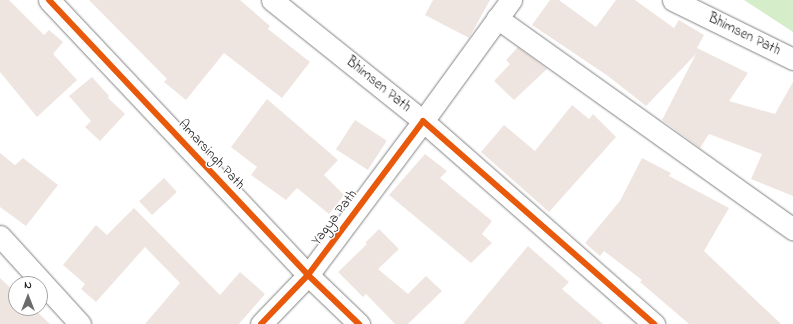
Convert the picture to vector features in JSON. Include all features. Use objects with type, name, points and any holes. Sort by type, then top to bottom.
[{"type":"street","name":"Amarsingh Path","points":[[49,0],[308,275],[359,324]]},
{"type":"street","name":"Bhimsen Path","points":[[272,0],[423,121],[511,0]]},
{"type":"street","name":"Bhimsen Path","points":[[673,0],[793,59]]},
{"type":"street","points":[[497,18],[793,229]]},
{"type":"street","name":"Yagya Path","points":[[261,324],[308,275],[423,121]]},
{"type":"street","points":[[423,121],[654,324]]},
{"type":"street","points":[[0,236],[80,324]]},
{"type":"green space","points":[[744,0],[793,0],[793,32]]},
{"type":"building","points":[[0,0],[9,0],[44,35],[49,30],[63,42],[53,54],[77,80],[37,117],[0,72]]},
{"type":"building","points":[[89,0],[240,0],[270,26],[268,29],[310,62],[282,98],[224,53],[186,100],[164,82],[167,79]]},
{"type":"building","points":[[433,0],[490,0],[469,38],[425,15]]},
{"type":"building","points":[[550,0],[559,0],[596,27],[616,0],[635,0],[674,28],[679,20],[704,35],[697,48],[748,73],[729,101],[775,114],[793,82],[793,196],[751,179],[762,154],[709,134],[700,148],[662,120],[696,54],[646,106],[608,76],[532,25]]},
{"type":"building","points":[[518,47],[547,69],[514,100],[494,81],[510,64],[506,60]]},
{"type":"building","points":[[92,77],[109,96],[108,98],[125,114],[100,141],[85,127],[91,121],[69,96]]},
{"type":"building","points":[[267,99],[338,160],[324,175],[344,195],[329,214],[297,188],[286,200],[251,175],[257,167],[231,147]]},
{"type":"building","points":[[572,105],[589,119],[593,114],[616,137],[549,212],[481,152],[504,125],[535,151]]},
{"type":"building","points":[[355,120],[387,141],[368,170],[336,149]]},
{"type":"building","points":[[0,153],[15,165],[23,158],[58,185],[26,226],[0,207]]},
{"type":"building","points":[[425,154],[447,171],[440,178],[492,221],[482,234],[492,243],[471,263],[389,195]]},
{"type":"building","points":[[642,158],[671,173],[669,176],[729,208],[704,251],[781,324],[689,324],[640,282],[642,280],[604,251],[600,256],[585,243],[620,201]]},
{"type":"building","points":[[164,178],[177,192],[152,215],[139,201]]},
{"type":"building","points":[[134,208],[220,295],[240,272],[265,294],[239,324],[145,324],[180,283],[145,247],[96,302],[81,289],[85,284],[63,265],[96,225],[107,235]]},
{"type":"building","points":[[379,229],[399,249],[378,269],[408,294],[426,276],[442,291],[408,324],[395,324],[366,294],[363,297],[338,272],[367,244],[365,243]]},
{"type":"building","points":[[528,246],[569,282],[562,289],[603,324],[463,324]]},
{"type":"building","points":[[0,278],[8,286],[8,316],[42,316],[50,324],[0,324]]},
{"type":"cycle path","points":[[49,0],[308,275],[359,324]]},
{"type":"cycle path","points":[[261,324],[308,275],[423,121],[654,324]]}]
